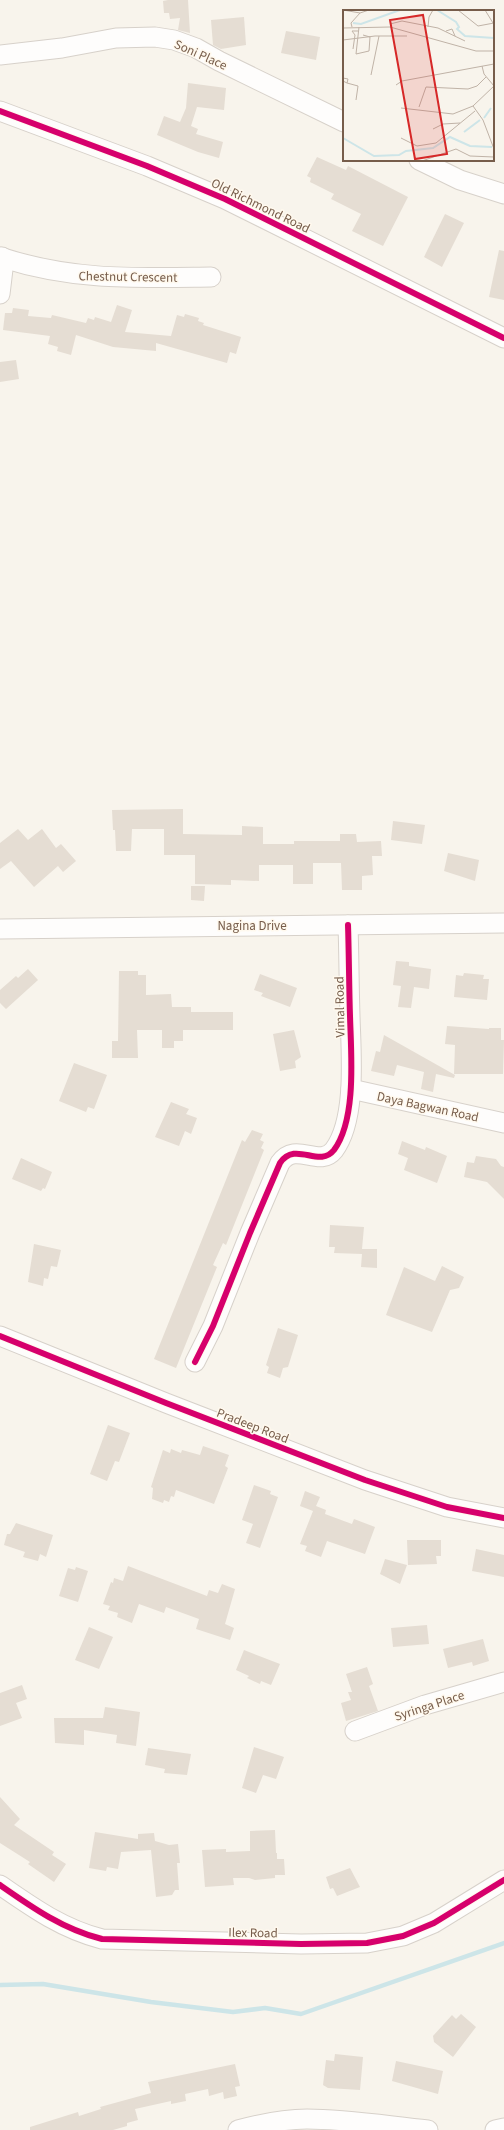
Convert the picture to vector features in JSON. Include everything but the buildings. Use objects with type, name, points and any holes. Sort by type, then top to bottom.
[{"type":"street","name":"Soni Place","points":[[0,55],[62,48],[116,38],[138,36],[161,38],[196,48],[219,61],[343,122]]},
{"type":"street","name":"Old Richmond Road","points":[[0,111],[147,166],[225,199],[504,338]]},
{"type":"street","points":[[421,161],[460,180],[485,190],[504,194]]},
{"type":"street","points":[[0,294],[3,269],[1,257]]},
{"type":"street","name":"Chestnut Crescent","points":[[1,257],[20,264],[67,274],[118,278],[211,277]]},
{"type":"street","name":"Nagina Drive","points":[[0,928],[168,925],[504,923]]},
{"type":"street","name":"Vimal Road","points":[[195,1362],[213,1326],[280,1163],[285,1156],[291,1154],[318,1157],[331,1153],[340,1139],[351,1089],[348,925]]},
{"type":"street","name":"Daya Bagwan Road","points":[[351,1089],[504,1123]]},
{"type":"street","name":"Pradeep Road","points":[[0,1336],[166,1403],[365,1480],[447,1506],[504,1518]]},
{"type":"street","name":"Syringa Place","points":[[355,1731],[425,1706],[504,1682]]},
{"type":"street","name":"Ilex Road","points":[[0,1885],[41,1913],[78,1933],[102,1939],[301,1944],[367,1943],[403,1936],[434,1923],[504,1880]]},
{"type":"street","points":[[238,2130],[264,2124],[307,2119],[354,2122],[428,2130]]},
{"type":"street","points":[[495,2130],[504,2128]]},
{"type":"waterway","points":[[0,1985],[43,1984],[151,2002],[233,2012],[265,2008],[301,2014],[504,1943]]},
{"type":"cycle path","points":[[0,111],[147,166],[225,199],[504,338]]},
{"type":"cycle path","points":[[195,1362],[213,1326],[280,1163],[286,1157],[293,1154],[321,1157],[328,1155],[334,1150],[341,1137],[346,1121],[351,1085],[348,925]]},
{"type":"cycle path","points":[[0,1336],[166,1403],[365,1480],[447,1507],[504,1518]]},
{"type":"cycle path","points":[[0,1885],[36,1910],[61,1924],[102,1939],[301,1944],[367,1943],[403,1936],[434,1923],[504,1880]]}]
